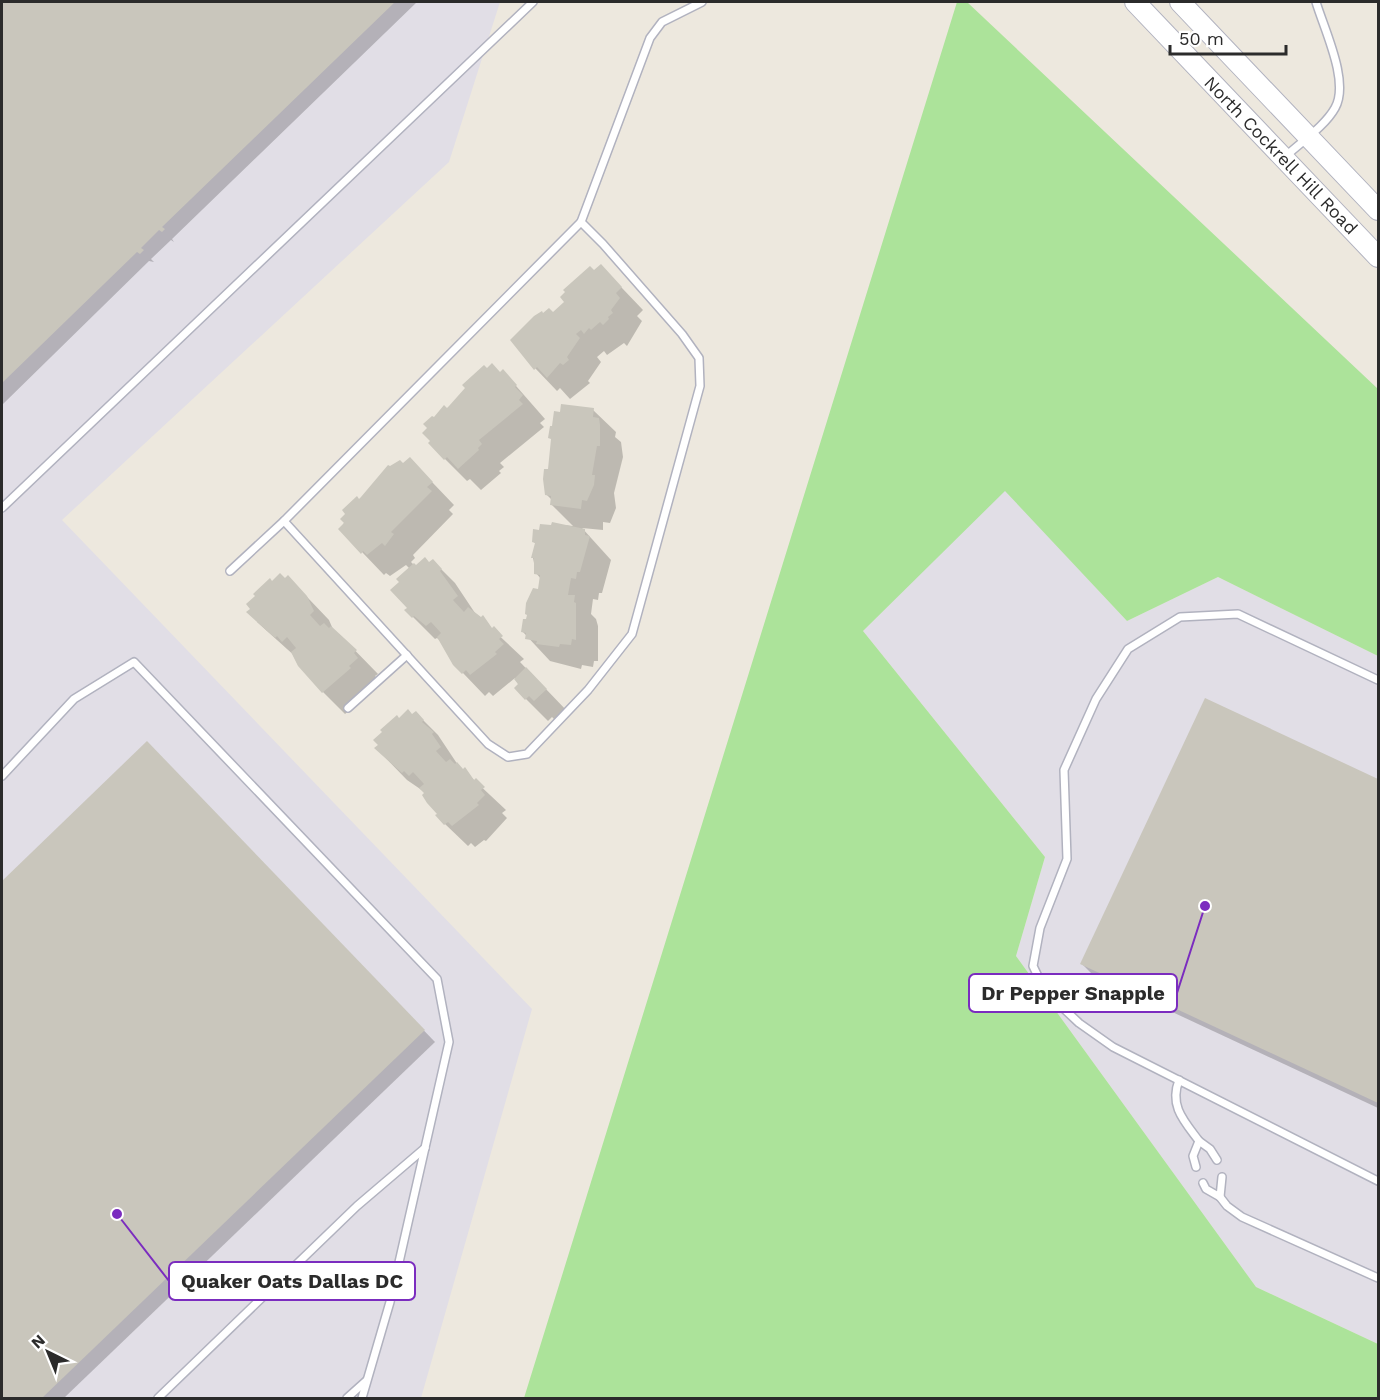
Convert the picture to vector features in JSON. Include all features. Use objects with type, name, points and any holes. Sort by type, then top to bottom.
[{"type":"main road","name":"North Cockrell Hill Road","points":[[1134,2],[1378,256]]},
{"type":"main road","name":"North Cockrell Hill Road","points":[[1180,2],[1378,210]]},
{"type":"lane","points":[[2,508],[532,2]]},
{"type":"lane","points":[[230,571],[284,521],[581,222],[650,38],[662,22],[702,2]]},
{"type":"lane","points":[[1284,158],[1334,110],[1341,96],[1340,78],[1316,2]]},
{"type":"lane","points":[[284,521],[488,744],[508,757],[527,754],[588,690],[632,634],[700,386],[699,358],[682,334],[581,222]]},
{"type":"lane","points":[[1378,680],[1238,614],[1180,617],[1128,650],[1096,699],[1064,770],[1067,859],[1040,928],[1034,966],[1045,991],[1079,1023],[1113,1047],[1378,1181]]},
{"type":"lane","points":[[348,708],[407,655]]},
{"type":"lane","points":[[2,776],[74,699],[134,662],[437,978],[449,1042],[390,1302],[362,1398]]},
{"type":"lane","points":[[1179,1080],[1174,1093],[1179,1114],[1217,1160]]},
{"type":"lane","points":[[1196,1167],[1193,1156],[1199,1141]]},
{"type":"lane","points":[[158,1398],[357,1206],[424,1148]]},
{"type":"lane","points":[[1220,1197],[1222,1177]]},
{"type":"lane","points":[[1203,1183],[1206,1189],[1220,1197],[1227,1206],[1242,1217],[1378,1278]]},
{"type":"lane","points":[[347,1398],[367,1379]]},
{"type":"shaded area","points":[[2,2],[500,2],[449,162],[62,520],[532,1009],[421,1398],[2,1398]]},
{"type":"shaded area","points":[[1005,490],[1127,621],[1218,577],[1378,656],[1378,1344],[1256,1287],[1016,956],[1045,857],[863,631]]},
{"type":"green space","points":[[957,2],[967,2],[1378,389],[1378,656],[1218,577],[1127,621],[1005,491],[863,631],[1045,857],[1016,956],[1256,1287],[1378,1344],[1378,1398],[524,1398]]},
{"type":"building","points":[[2,2],[395,2],[162,227],[165,229],[162,232],[159,230],[141,248],[144,250],[140,254],[137,252],[2,383]]},
{"type":"building","points":[[601,264],[622,287],[616,293],[620,298],[611,310],[613,313],[603,325],[600,322],[584,334],[581,330],[576,334],[580,338],[567,357],[569,360],[563,365],[560,363],[547,378],[537,367],[534,370],[510,340],[534,316],[549,308],[553,312],[564,302],[560,297],[565,292],[563,290],[590,266],[594,270]]},
{"type":"building","points":[[492,363],[500,372],[503,369],[517,385],[515,387],[523,395],[519,400],[523,404],[479,440],[482,444],[479,450],[458,469],[447,457],[444,460],[428,443],[430,441],[422,433],[427,428],[423,424],[432,416],[434,417],[444,405],[447,408],[465,388],[462,385],[484,365],[487,368]]},
{"type":"building","points":[[561,404],[594,408],[593,417],[599,418],[600,446],[597,446],[592,475],[595,475],[594,485],[587,501],[582,500],[581,509],[550,505],[551,496],[545,495],[543,479],[544,469],[548,469],[550,426],[552,426],[554,411],[560,412]]},
{"type":"building","points":[[410,457],[433,482],[427,487],[432,491],[391,532],[394,534],[385,546],[382,543],[367,555],[363,551],[361,554],[338,529],[344,523],[340,519],[345,514],[342,510],[357,496],[359,499],[388,465],[400,460],[403,463]]},
{"type":"building","points":[[552,522],[585,529],[585,535],[590,536],[580,572],[577,572],[576,579],[571,578],[568,595],[575,595],[576,640],[572,639],[571,645],[560,644],[559,647],[536,644],[537,641],[525,639],[526,633],[521,632],[523,619],[526,619],[527,615],[525,614],[526,603],[533,588],[538,589],[540,575],[534,574],[534,558],[531,558],[535,543],[532,542],[533,529],[539,530],[540,524],[551,525]]},
{"type":"building","points":[[425,557],[429,562],[433,559],[442,569],[440,571],[458,596],[453,600],[464,612],[468,607],[481,617],[483,615],[492,628],[494,626],[503,636],[499,639],[504,644],[495,652],[497,654],[470,675],[466,670],[462,674],[453,665],[437,637],[441,633],[431,622],[426,626],[414,616],[412,618],[404,610],[407,608],[390,590],[399,582],[396,579],[414,563],[416,565]]},
{"type":"building","points":[[280,573],[285,578],[288,575],[307,596],[314,611],[310,615],[320,626],[324,623],[329,628],[331,626],[357,650],[354,653],[358,658],[349,666],[351,668],[322,693],[298,666],[291,652],[296,648],[287,637],[282,642],[277,636],[275,638],[246,612],[250,609],[246,604],[255,596],[253,594],[270,578],[272,581]]},
{"type":"building","points":[[526,667],[547,689],[534,701],[529,696],[525,700],[514,688],[518,684],[514,679]]},
{"type":"building","points":[[1205,698],[1378,779],[1378,1103],[1080,964]]},
{"type":"building","points":[[408,709],[412,714],[416,711],[424,720],[422,722],[434,732],[432,734],[441,747],[436,751],[446,762],[450,759],[455,764],[457,762],[463,769],[465,767],[474,780],[476,778],[485,787],[481,790],[485,795],[477,803],[479,805],[452,826],[448,822],[444,825],[435,815],[437,814],[427,803],[422,795],[424,793],[419,788],[424,784],[413,772],[409,776],[404,771],[402,773],[374,748],[378,745],[373,740],[382,732],[380,730],[397,715],[399,718]]},
{"type":"building","points":[[147,741],[425,1030],[42,1398],[2,1398],[2,881]]},
{"type":"place","name":"Dr Pepper Snapple","points":[[1205,906]]},
{"type":"place","name":"Quaker Oats Dallas DC","points":[[117,1214]]}]
